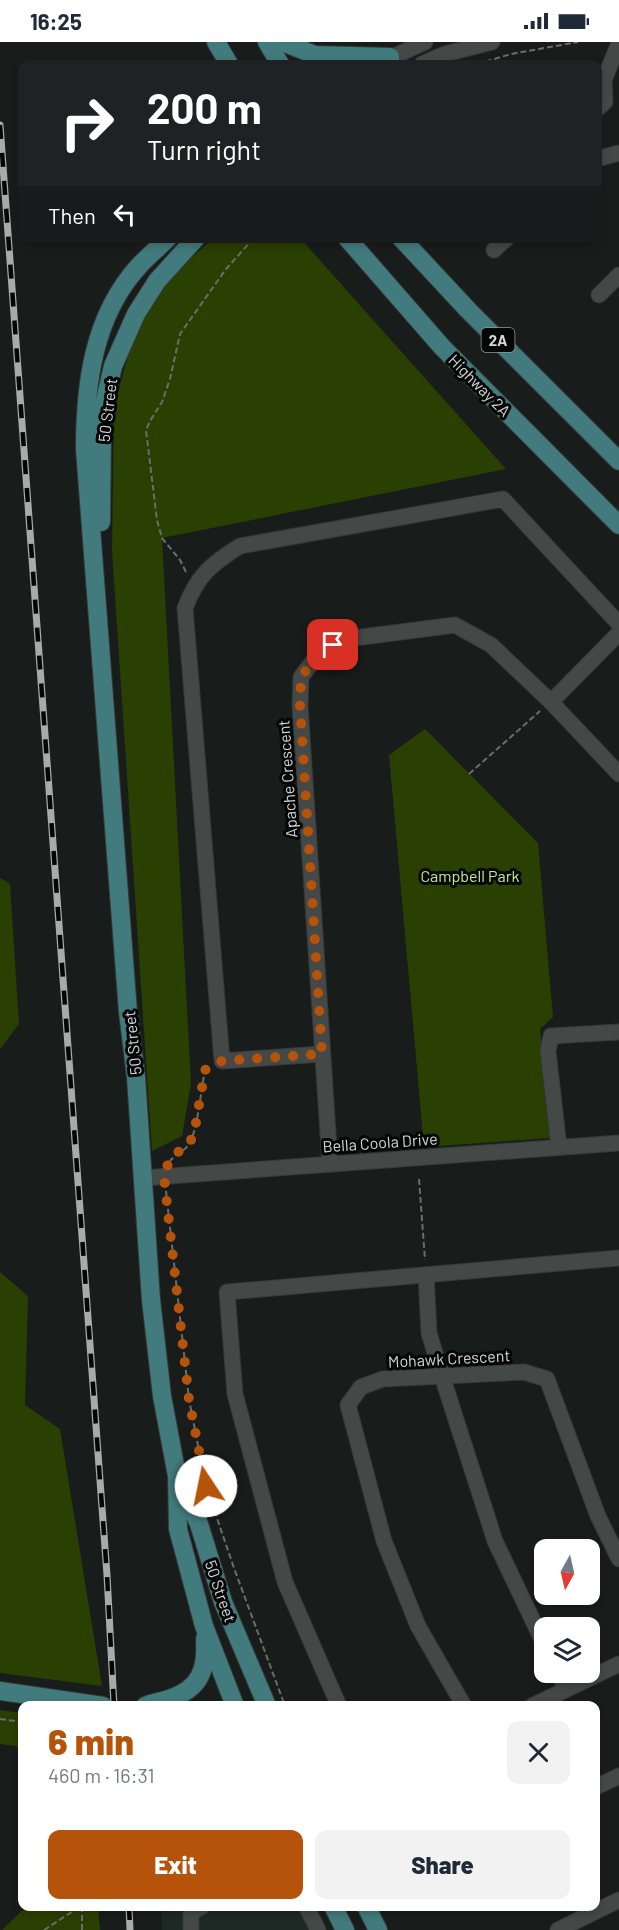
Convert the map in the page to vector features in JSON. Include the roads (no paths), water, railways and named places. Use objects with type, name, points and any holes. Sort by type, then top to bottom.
[{"type":"main road","points":[[215,42],[219,60]]},
{"type":"main road","points":[[215,42],[227,60]]},
{"type":"main road","points":[[267,42],[278,60]]},
{"type":"main road","points":[[282,42],[315,55],[372,60]]},
{"type":"main road","name":"50 Street","points":[[163,243],[138,267],[121,290],[105,321],[90,366],[85,406],[85,449],[128,1012],[136,1077],[152,1310],[162,1396],[177,1476],[178,1529],[204,1626],[233,1701]]},
{"type":"main road","name":"50 Street","points":[[98,607],[102,546],[102,432],[109,381],[120,347],[136,314],[157,280],[191,243]]},
{"type":"main road","name":"Highway 2A","points":[[351,243],[442,347],[619,525]]},
{"type":"main road","name":"2A","points":[[406,243],[468,310],[619,461]]},
{"type":"main road","name":"50 Street","points":[[177,1476],[199,1524],[223,1602],[265,1701]]},
{"type":"main road","points":[[161,1701],[181,1695],[192,1688],[203,1672],[206,1663],[204,1626]]},
{"type":"main road","points":[[0,1691],[69,1701]]},
{"type":"main road","points":[[336,1911],[345,1930]]},
{"type":"main road","points":[[368,1911],[378,1930]]},
{"type":"street","points":[[385,60],[425,42]]},
{"type":"street","points":[[431,60],[445,54],[492,42]]},
{"type":"street","points":[[602,75],[619,43]]},
{"type":"street","points":[[602,158],[619,153]]},
{"type":"street","points":[[494,250],[502,243]]},
{"type":"street","points":[[599,295],[619,275]]},
{"type":"street","points":[[322,1054],[222,1061],[185,608],[193,588],[214,562],[240,546],[503,499],[619,624]]},
{"type":"street","name":"Apache Crescent","points":[[330,1164],[300,705],[301,677],[320,652],[346,639],[455,625],[491,645],[551,702],[619,774]]},
{"type":"street","points":[[551,702],[619,633]]},
{"type":"street","points":[[560,1147],[548,1051],[551,1036],[619,1032]]},
{"type":"street","name":"Bella Coola Drive","points":[[143,1178],[619,1143]]},
{"type":"street","points":[[337,1701],[285,1582],[235,1394],[228,1292],[619,1258]]},
{"type":"street","points":[[426,1275],[429,1333],[442,1376],[495,1541],[534,1623]]},
{"type":"street","name":"Mohawk Crescent","points":[[461,1701],[418,1626],[384,1541],[348,1405],[361,1387],[383,1379],[524,1372],[547,1379],[598,1516],[619,1559]]},
{"type":"street","points":[[542,1701],[619,1664]]},
{"type":"street","points":[[563,1683],[566,1689]]},
{"type":"street","points":[[600,1785],[619,1776]]},
{"type":"street","points":[[600,1909],[619,1900]]},
{"type":"street","points":[[191,1930],[191,1913],[194,1911]]},
{"type":"street","points":[[308,1911],[318,1930]]},
{"type":"street","points":[[558,1930],[597,1911]]},
{"type":"railway","points":[[0,125],[107,1575],[114,1701]]},
{"type":"railway","points":[[129,1911],[130,1930]]},
{"type":"park label","name":"Campbell Park","points":[[470,875]]}]
